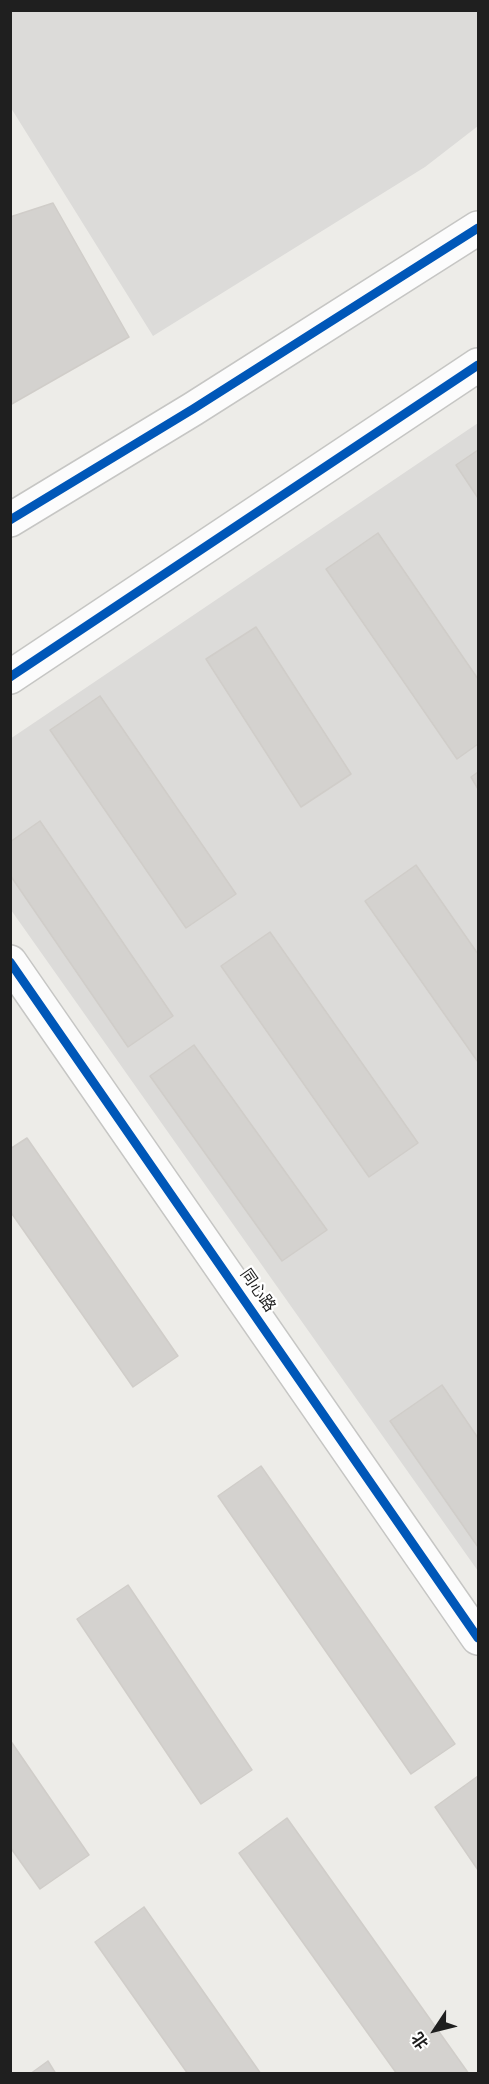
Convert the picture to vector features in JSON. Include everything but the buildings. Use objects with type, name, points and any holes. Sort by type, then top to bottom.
[{"type":"street","points":[[10,520],[193,409],[478,228]]},
{"type":"street","points":[[10,677],[478,365]]},
{"type":"street","name":"同心路","points":[[10,962],[478,1638]]},
{"type":"shaded area","points":[[11,10],[478,11],[478,126],[425,167],[153,336],[11,108]]},
{"type":"shaded area","points":[[478,423],[478,1571],[11,910],[10,739]]},
{"type":"cycle path","points":[[10,520],[193,409],[478,228]]},
{"type":"cycle path","points":[[10,677],[478,365]]},
{"type":"cycle path","points":[[10,962],[478,1638]]}]
